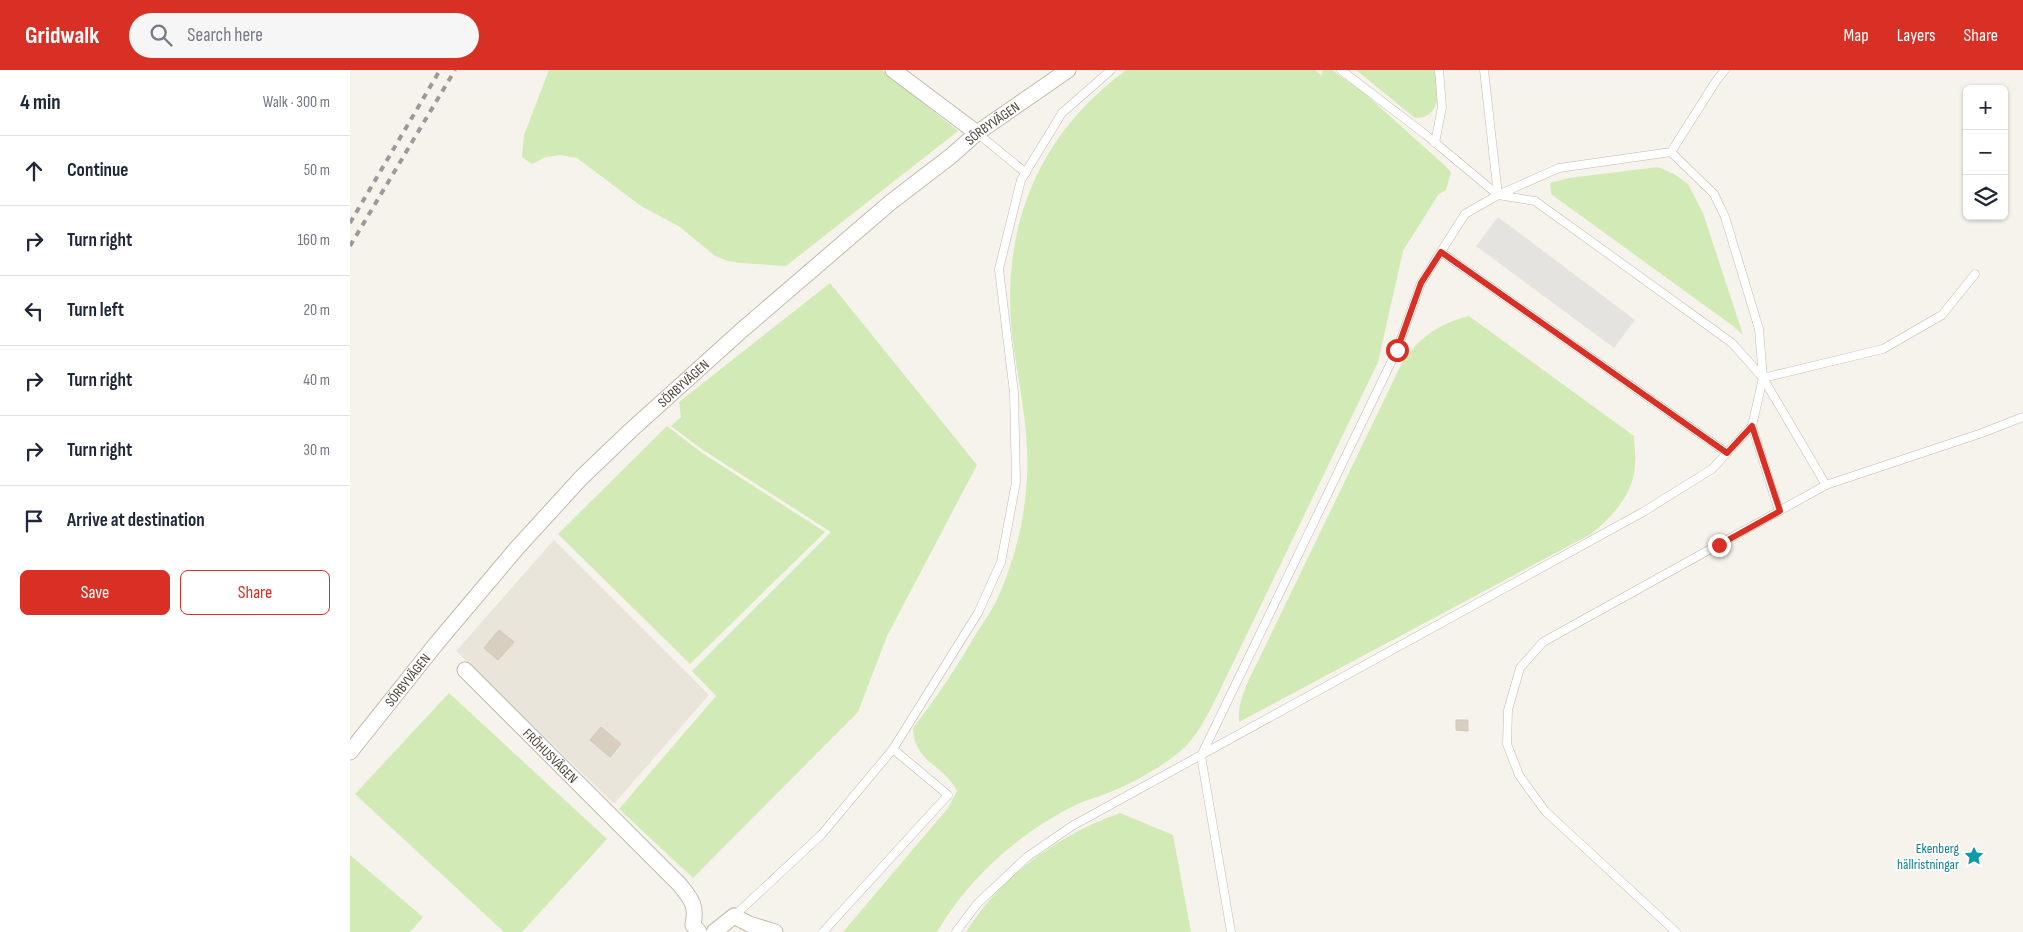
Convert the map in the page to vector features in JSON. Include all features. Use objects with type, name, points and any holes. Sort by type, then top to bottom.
[{"type":"street","points":[[893,70],[977,133]]},
{"type":"street","name":"SÖRBYVÄGEN","points":[[350,752],[436,644],[517,548],[581,478],[630,430],[742,330],[891,202],[977,133],[1068,70]]},
{"type":"street","name":"FRÖHUSVÄGEN","points":[[465,670],[692,899],[696,913],[693,925],[699,932]]},
{"type":"street","points":[[714,932],[734,916],[749,924],[775,932]]},
{"type":"lane","points":[[734,916],[822,834],[893,749],[978,613],[1000,562],[1016,482],[1014,393],[999,270],[1021,180],[1062,113],[1111,70]]},
{"type":"lane","points":[[1342,70],[1498,195],[1535,201],[1732,343],[1763,378],[1826,486]]},
{"type":"lane","points":[[1435,143],[1442,107],[1439,70]]},
{"type":"lane","points":[[1484,70],[1498,195]]},
{"type":"lane","points":[[1231,932],[1201,756],[1397,350],[1421,283],[1465,214],[1498,195],[1559,168],[1671,152],[1725,70]]},
{"type":"lane","points":[[977,133],[1026,173]]},
{"type":"lane","points":[[956,932],[977,904],[1028,857],[1072,826],[1643,512],[1712,469],[1752,426],[1763,378],[1759,329],[1725,217],[1714,194],[1671,152]]},
{"type":"lane","points":[[1441,252],[1727,453]]},
{"type":"lane","points":[[1763,378],[1883,349],[1942,315],[1975,274]]},
{"type":"lane","points":[[1676,932],[1545,811],[1519,775],[1508,744],[1508,710],[1520,668],[1543,642],[1826,486],[2023,416]]},
{"type":"lane","points":[[1752,426],[1780,511]]},
{"type":"lane","points":[[823,932],[948,795],[893,749]]},
{"type":"shaded area","points":[[1498,217],[1635,320],[1614,348],[1476,246]]},
{"type":"shaded area","points":[[554,540],[709,695],[614,804],[456,651]]},
{"type":"green space","points":[[549,70],[882,70],[958,131],[786,266],[740,263],[715,256],[680,227],[641,206],[577,158],[561,155],[546,157],[532,164],[522,157],[524,135]]},
{"type":"green space","points":[[1126,70],[1315,70],[1321,75],[1323,70],[1332,70],[1363,92],[1451,172],[1446,190],[1438,195],[1403,251],[1378,362],[1220,690],[1190,742],[1167,762],[1125,786],[1083,802],[1059,814],[1018,841],[981,874],[965,892],[937,932],[843,932],[948,808],[957,791],[945,775],[918,749],[913,728],[954,670],[996,602],[1012,561],[1019,533],[1025,504],[1027,450],[1024,411],[1012,333],[1010,294],[1013,256],[1020,220],[1032,185],[1049,153],[1070,123],[1096,95]]},
{"type":"green space","points":[[1356,70],[1436,70],[1438,93],[1434,108],[1424,117],[1415,118]]},
{"type":"green space","points":[[1658,167],[1674,174],[1688,184],[1703,213],[1743,335],[1551,194],[1550,183],[1569,178]]},
{"type":"green space","points":[[830,283],[977,465],[887,636],[858,712],[693,878],[619,809],[716,696],[692,671],[831,532],[703,450],[671,426],[681,417],[679,402]]},
{"type":"green space","points":[[1469,316],[1634,436],[1634,474],[1627,494],[1607,520],[1591,534],[1239,722],[1242,696],[1249,679],[1401,365],[1414,347],[1430,333],[1448,323]]},
{"type":"green space","points":[[667,426],[702,453],[825,532],[690,664],[558,534]]},
{"type":"green space","points":[[449,693],[607,839],[522,932],[504,932],[355,794]]},
{"type":"green space","points":[[1120,813],[1173,835],[1191,932],[966,932],[996,893],[1033,860],[1053,845],[1075,833]]},
{"type":"green space","points":[[350,855],[423,917],[410,932],[350,932]]},
{"type":"building","points":[[499,630],[514,642],[498,660],[484,648]]},
{"type":"building","points":[[1456,720],[1468,720],[1468,731],[1456,730]]},
{"type":"building","points":[[601,727],[621,744],[610,757],[590,740]]},
{"type":"railway","points":[[350,223],[440,70]]},
{"type":"railway","points":[[350,246],[455,70]]},
{"type":"place","name":"Ekenberg hällristningar","points":[[1974,856]]},
{"type":"route","points":[[1397,350],[1421,283],[1441,252],[1727,453],[1752,426],[1780,511],[1719,545]]}]
